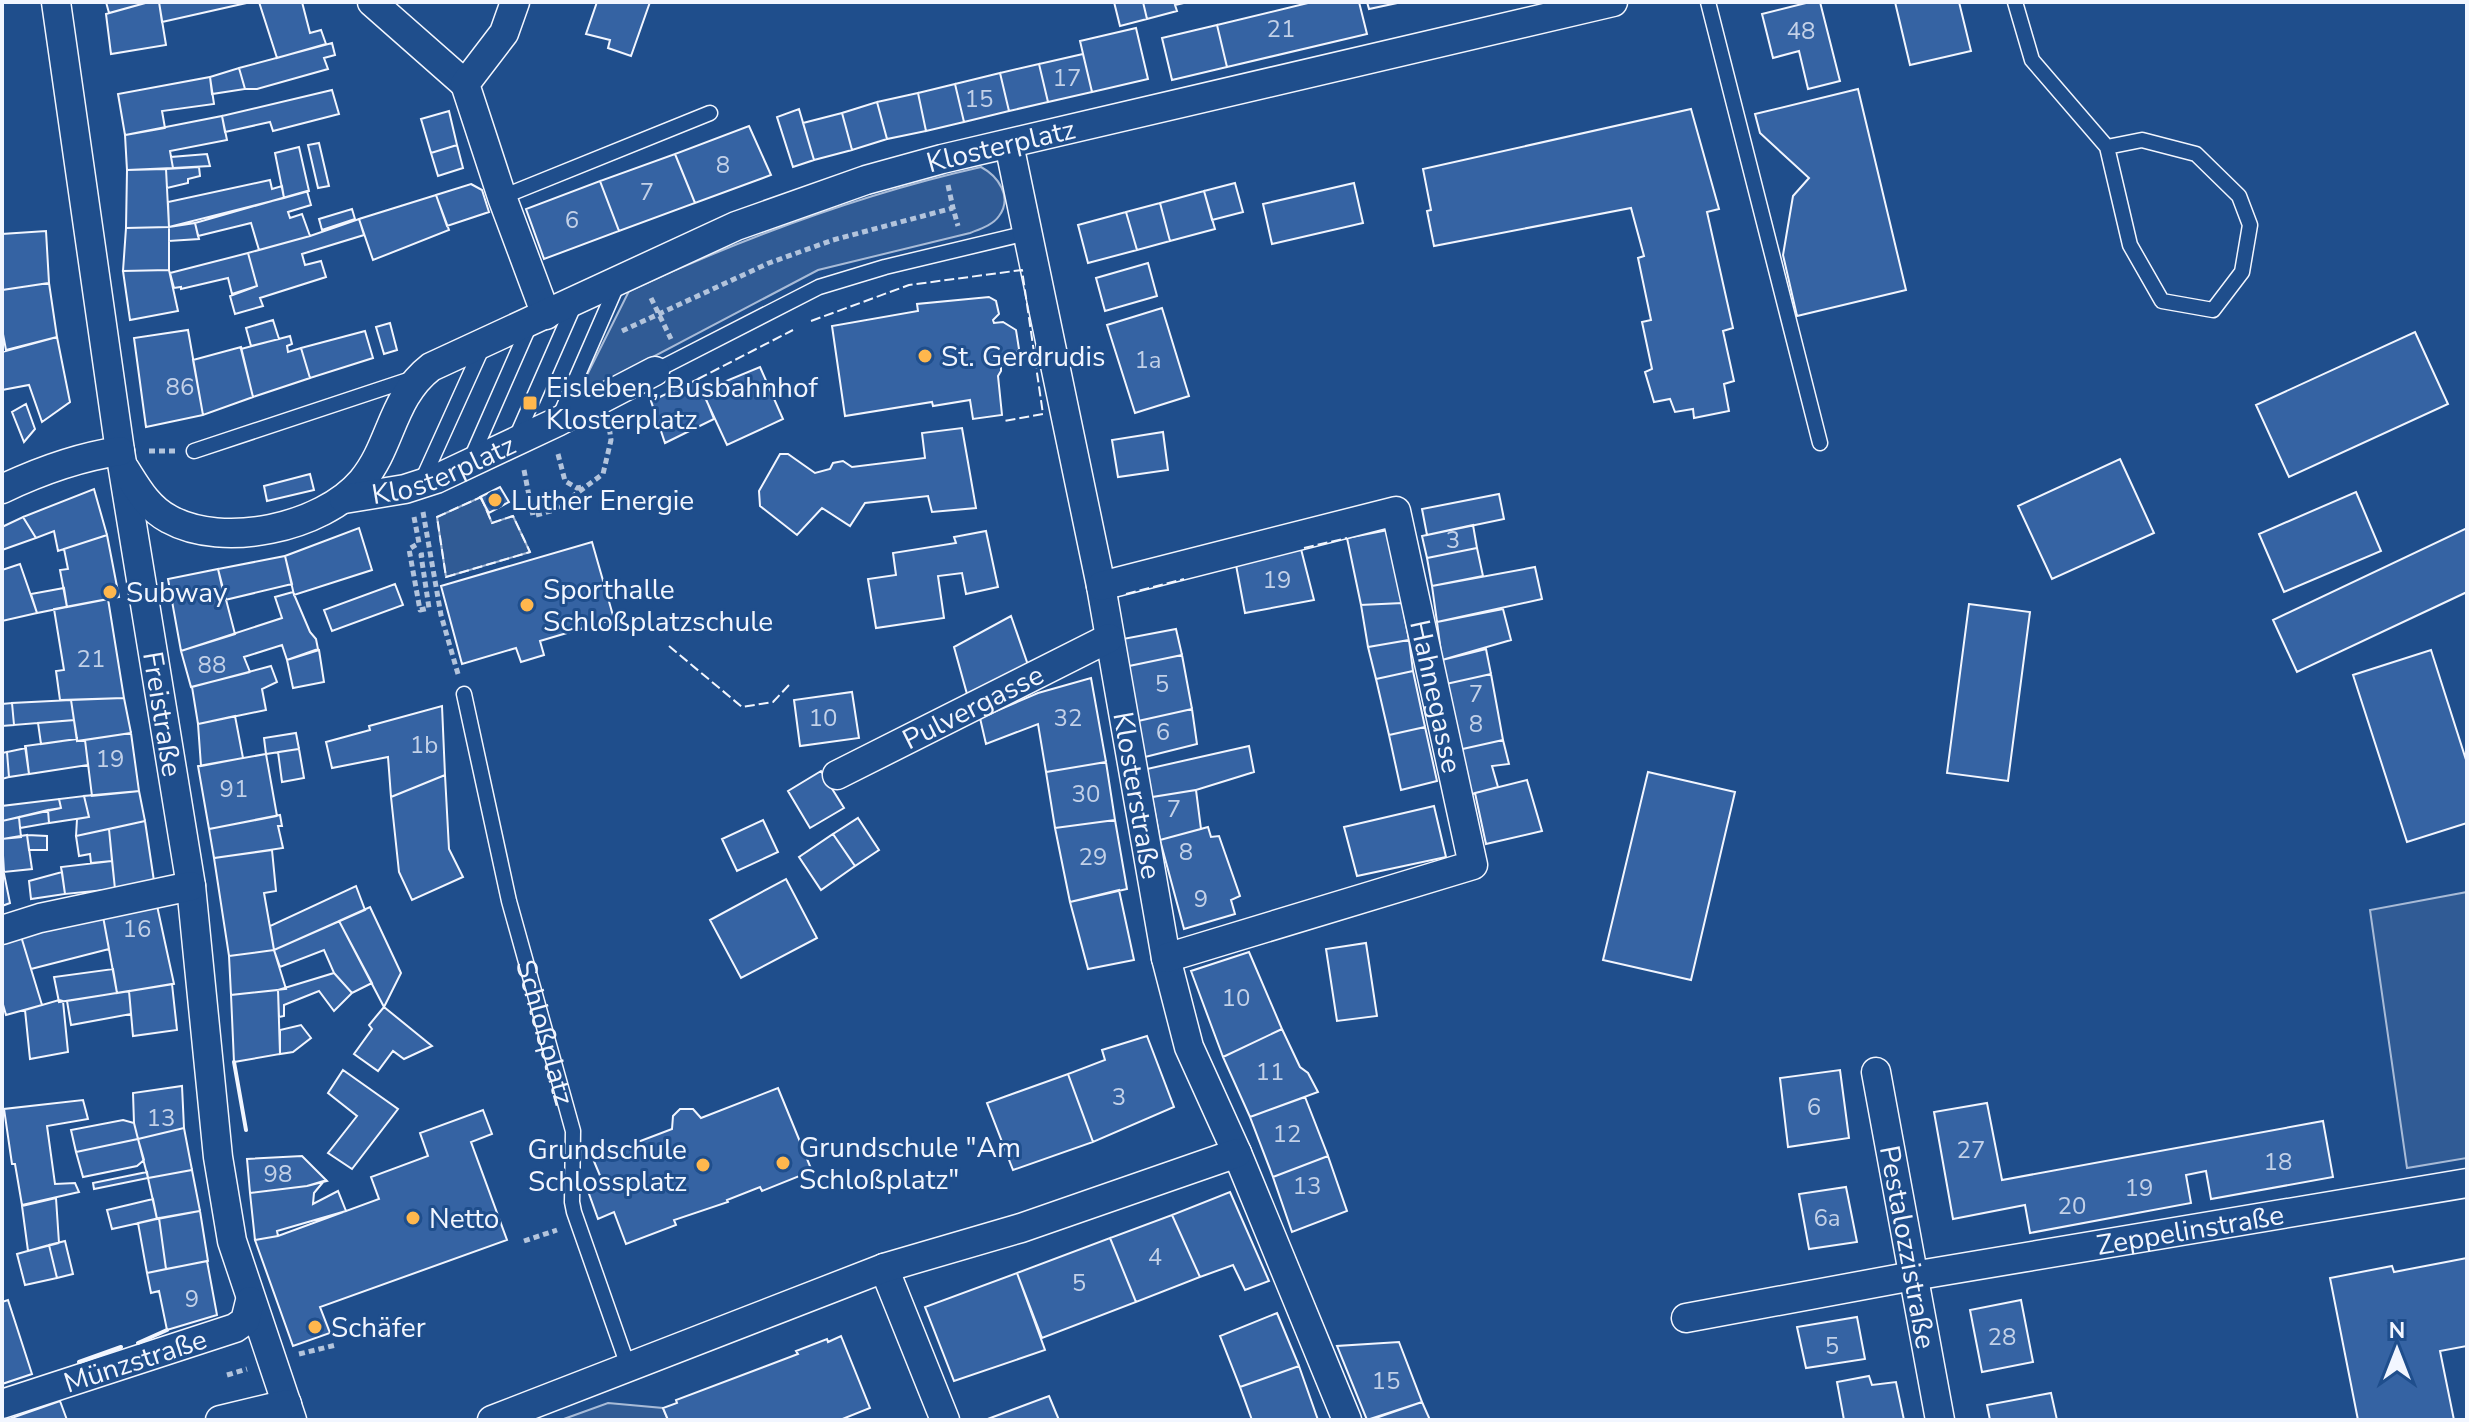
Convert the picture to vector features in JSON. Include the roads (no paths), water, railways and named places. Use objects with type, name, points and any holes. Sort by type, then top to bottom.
[{"type":"street","name":"Freistraße","points":[[56,2],[122,460],[191,886],[218,1157],[232,1241],[290,1412]]},
{"type":"street","points":[[372,2],[465,84],[538,318]]},
{"type":"street","points":[[465,84],[504,33],[515,2]]},
{"type":"street","name":"Klosterplatz","points":[[122,460],[147,503],[169,520],[229,533],[264,530],[309,518],[344,499],[364,478],[408,388],[442,361],[736,226],[866,180],[1613,2]]},
{"type":"street","name":"Klosterstraße","points":[[1009,144],[1101,586],[1166,958],[1189,1047],[1237,1153],[1347,1420]]},
{"type":"street","name":"Klosterplatz","points":[[344,499],[416,495],[468,465],[655,371]]},
{"type":"street","points":[[2,489],[89,455],[122,460]]},
{"type":"street","name":"Hahnegasse","points":[[1101,586],[1396,511],[1473,865],[1166,958]]},
{"type":"street","name":"Pulvergasse","points":[[837,775],[1109,638]]},
{"type":"street","points":[[2,930],[40,918],[191,886]]},
{"type":"street","name":"Pestalozzistraße","points":[[1876,1072],[1940,1420]]},
{"type":"street","points":[[492,1420],[884,1268],[1021,1228],[1237,1153]]},
{"type":"street","name":"Zeppelinstraße","points":[[1686,1318],[1913,1276],[2467,1183]]},
{"type":"street","points":[[884,1268],[945,1420]]},
{"type":"street","name":"Münzstraße","points":[[2,1404],[235,1328],[245,1321],[250,1301]]},
{"type":"street","points":[[220,1420],[290,1412]]},
{"type":"lane","points":[[1708,2],[1820,443]]},
{"type":"lane","points":[[2015,2],[2032,60],[2107,147],[2130,245],[2162,301],[2213,310],[2242,272],[2250,225],[2239,196],[2196,154],[2142,140],[2107,147]]},
{"type":"lane","points":[[502,197],[710,113]]},
{"type":"lane","name":"Klosterplatz","points":[[655,371],[819,287],[885,267],[1027,233]]},
{"type":"lane","points":[[552,424],[628,275]]},
{"type":"lane","points":[[514,443],[576,301]]},
{"type":"lane","points":[[468,465],[538,318]]},
{"type":"lane","points":[[416,495],[485,342]]},
{"type":"lane","name":"Klosterplatz","points":[[194,451],[419,377]]},
{"type":"lane","name":"Schloßplatz","points":[[464,694],[505,888],[573,1131],[572,1202],[628,1366]]},
{"type":"place","name":"St. Gerdrudis","points":[[925,356]]},
{"type":"place","name":"Eisleben, Busbahnhof Klosterplatz","points":[[530,403]]},
{"type":"place","name":"Luther Energie","points":[[495,500]]},
{"type":"place","name":"Subway","points":[[110,592]]},
{"type":"place","name":"Sporthalle Schloßplatzschule","points":[[527,605]]},
{"type":"place","name":"Grundschule \"Am Schloßplatz\"","points":[[783,1163]]},
{"type":"place","name":"Grundschule Schlossplatz","points":[[703,1165]]},
{"type":"place","name":"Netto","points":[[413,1218]]},
{"type":"place","name":"Schäfer","points":[[315,1327]]}]
